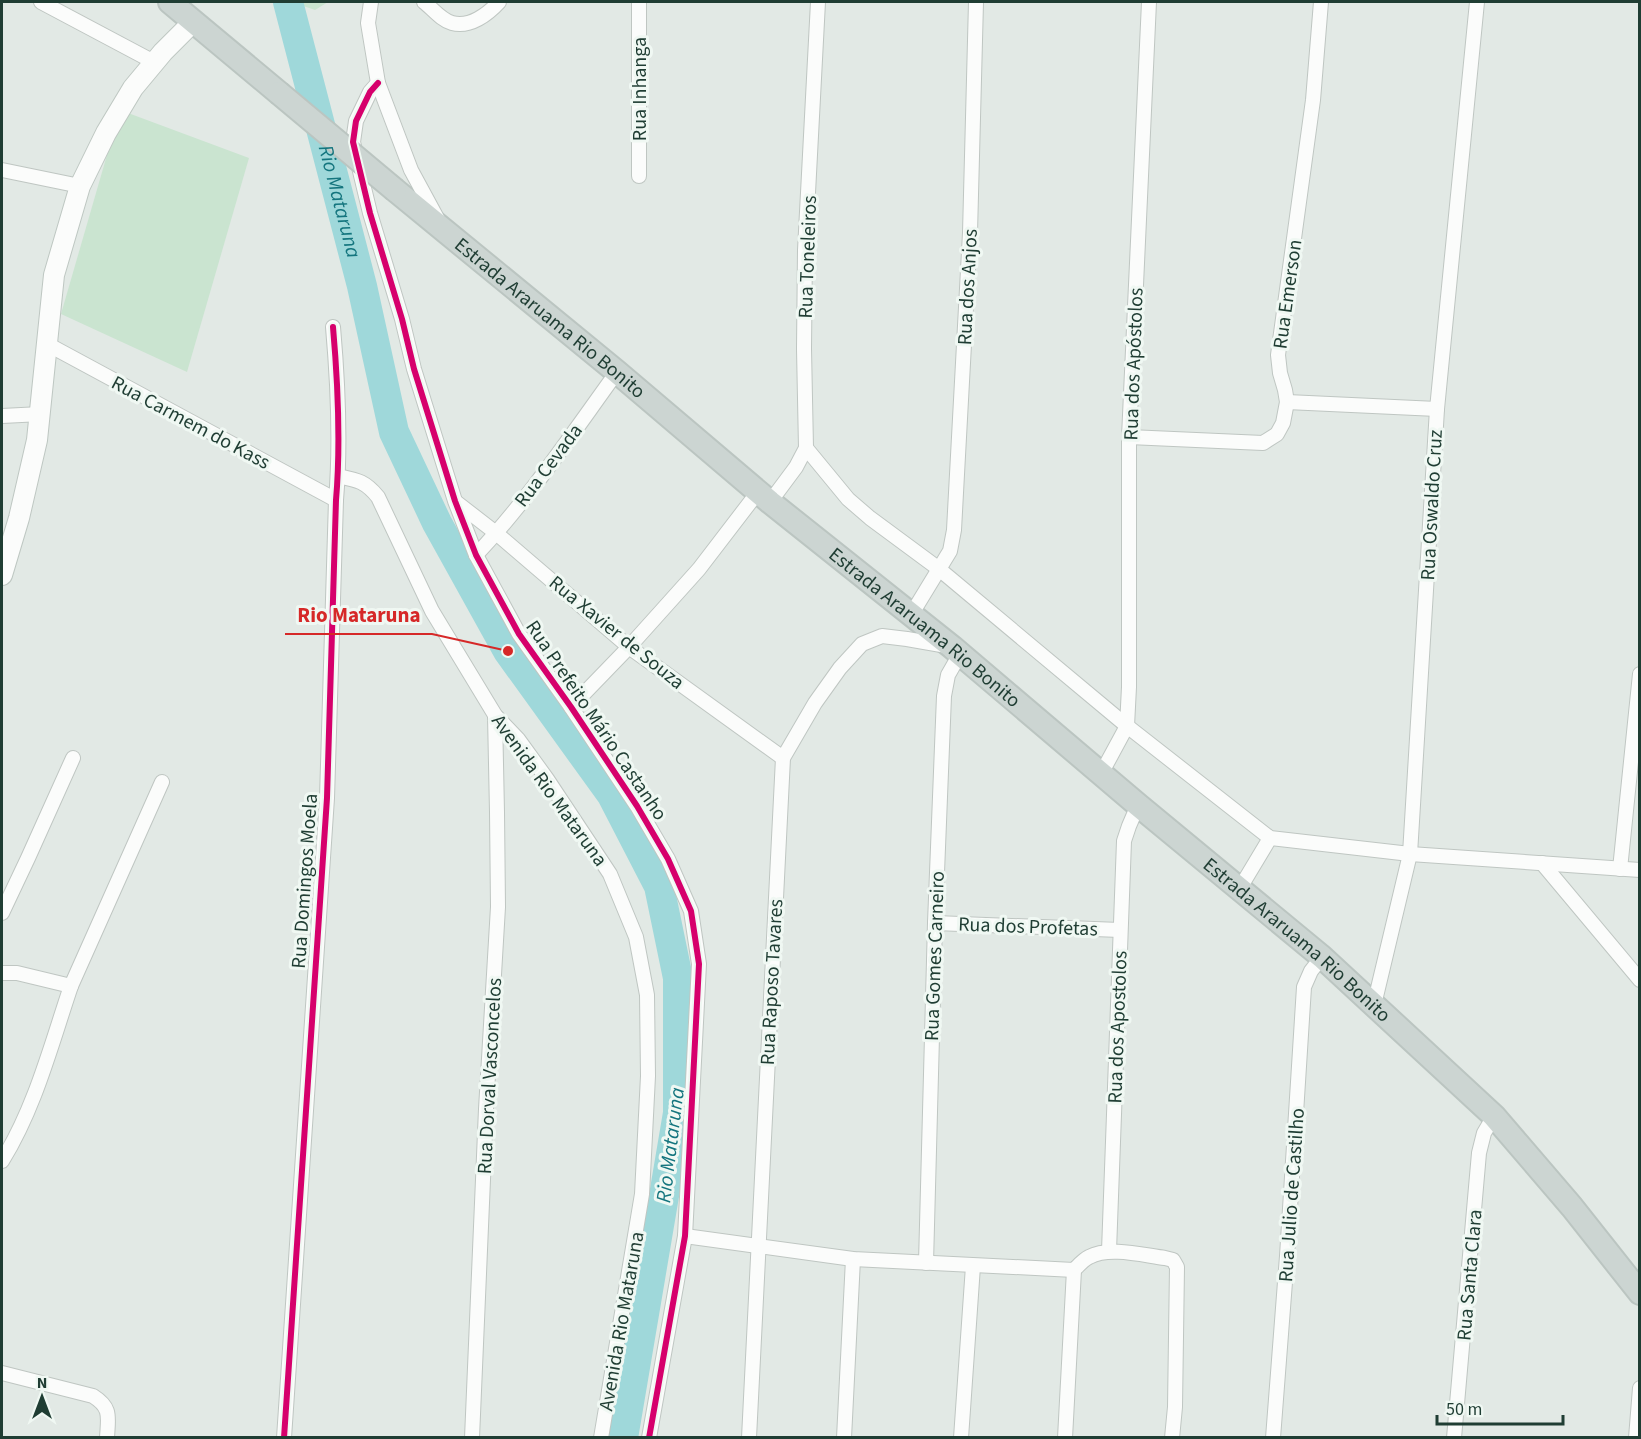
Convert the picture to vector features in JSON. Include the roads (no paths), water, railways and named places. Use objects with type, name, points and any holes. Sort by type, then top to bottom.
[{"type":"main road","name":"Estrada Araruama Rio Bonito","points":[[170,2],[617,372],[764,497],[956,651],[1322,957],[1494,1116],[1572,1207],[1640,1293]]},
{"type":"street","points":[[41,2],[154,62]]},
{"type":"street","points":[[371,2],[368,23],[378,83],[411,170],[444,230]]},
{"type":"street","points":[[424,2],[451,23],[463,24],[488,14],[499,2]]},
{"type":"street","name":"Rua Inhanga","points":[[639,2],[639,176]]},
{"type":"street","name":"Rua Toneleiros","points":[[806,448],[805,250],[818,2]]},
{"type":"street","name":"Rua dos Anjos","points":[[911,615],[950,551],[954,530],[970,233],[976,2]]},
{"type":"street","name":"Rua dos Apóstolos","points":[[1101,774],[1127,726],[1129,437],[1149,2]]},
{"type":"street","name":"Rua Emerson","points":[[1129,437],[1263,443],[1277,434],[1283,423],[1287,402],[1278,355],[1313,100],[1321,2]]},
{"type":"street","name":"Rua Oswaldo Cruz","points":[[1374,1005],[1410,854],[1437,409],[1477,2]]},
{"type":"street","points":[[2,575],[22,507],[37,440],[54,275],[80,186],[106,133],[133,88],[193,21]]},
{"type":"street","name":"Rua Prefeito Mário Castanho","points":[[378,83],[370,92],[356,121],[353,142],[370,213],[402,319],[414,369],[455,501],[476,555],[519,634],[637,806],[668,859],[691,910],[699,964],[685,1236],[649,1437]]},
{"type":"street","points":[[2,170],[80,186]]},
{"type":"street","name":"Rua Domingos Moela","points":[[284,1437],[327,798],[338,476],[338,381],[333,327]]},
{"type":"street","name":"Rua Carmem do Kass","points":[[46,344],[336,500]]},
{"type":"street","name":"Rua Cevada","points":[[476,555],[496,533],[617,372]]},
{"type":"street","points":[[1287,402],[1437,409]]},
{"type":"street","points":[[2,416],[41,414]]},
{"type":"street","points":[[571,707],[629,647],[764,497],[796,467],[806,448],[848,499],[870,518],[939,568],[1127,726],[1270,838],[1410,854],[1640,870]]},
{"type":"street","name":"Avenida Rio Mataruna","points":[[338,476],[358,480],[369,486],[378,497],[432,611],[495,715],[518,739],[610,874],[636,937],[647,995],[648,1076],[642,1194],[601,1437]]},
{"type":"street","name":"Rua Xavier de Souza","points":[[455,501],[496,533],[629,647],[783,758]]},
{"type":"street","name":"Rua Raposo Tavares","points":[[749,1437],[783,758],[815,703],[840,668],[862,644],[882,636],[907,639],[956,651]]},
{"type":"street","name":"Rua Gomes Carneiro","points":[[926,1263],[944,696],[956,651]]},
{"type":"street","points":[[1620,869],[1640,674]]},
{"type":"street","name":"Rua Dorval Vasconcelos","points":[[472,1437],[486,1109],[498,907],[495,715]]},
{"type":"street","points":[[2,913],[72,758]]},
{"type":"street","points":[[2,1161],[42,1073],[72,986],[162,782]]},
{"type":"street","name":"Rua dos Apostolos","points":[[1109,1251],[1124,841],[1138,805]]},
{"type":"street","points":[[1240,888],[1270,838]]},
{"type":"street","points":[[1542,863],[1640,980]]},
{"type":"street","name":"Rua dos Profetas","points":[[935,923],[1120,930]]},
{"type":"street","name":"Rua Julio de Castilho","points":[[1273,1437],[1304,987],[1311,971],[1322,957]]},
{"type":"street","points":[[2,973],[17,973],[72,986]]},
{"type":"street","name":"Rua Santa Clara","points":[[1454,1437],[1479,1153],[1484,1133],[1494,1116]]},
{"type":"street","points":[[685,1236],[852,1259],[1074,1270]]},
{"type":"street","points":[[1065,1437],[1074,1270],[1087,1258],[1109,1251],[1165,1258],[1173,1260],[1177,1267],[1175,1407],[1172,1437]]},
{"type":"street","points":[[844,1437],[852,1259]]},
{"type":"street","points":[[961,1437],[973,1266]]},
{"type":"street","points":[[2,1373],[93,1396],[104,1403],[108,1413],[107,1437]]},
{"type":"street","points":[[1636,1437],[1640,1388]]},
{"type":"waterway","name":"Rio Mataruna","points":[[288,2],[362,286],[394,432],[437,523],[508,651],[612,795],[659,886],[678,978],[678,1113],[623,1438]]},
{"type":"place","name":"Rio Mataruna","points":[[508,651]]}]
